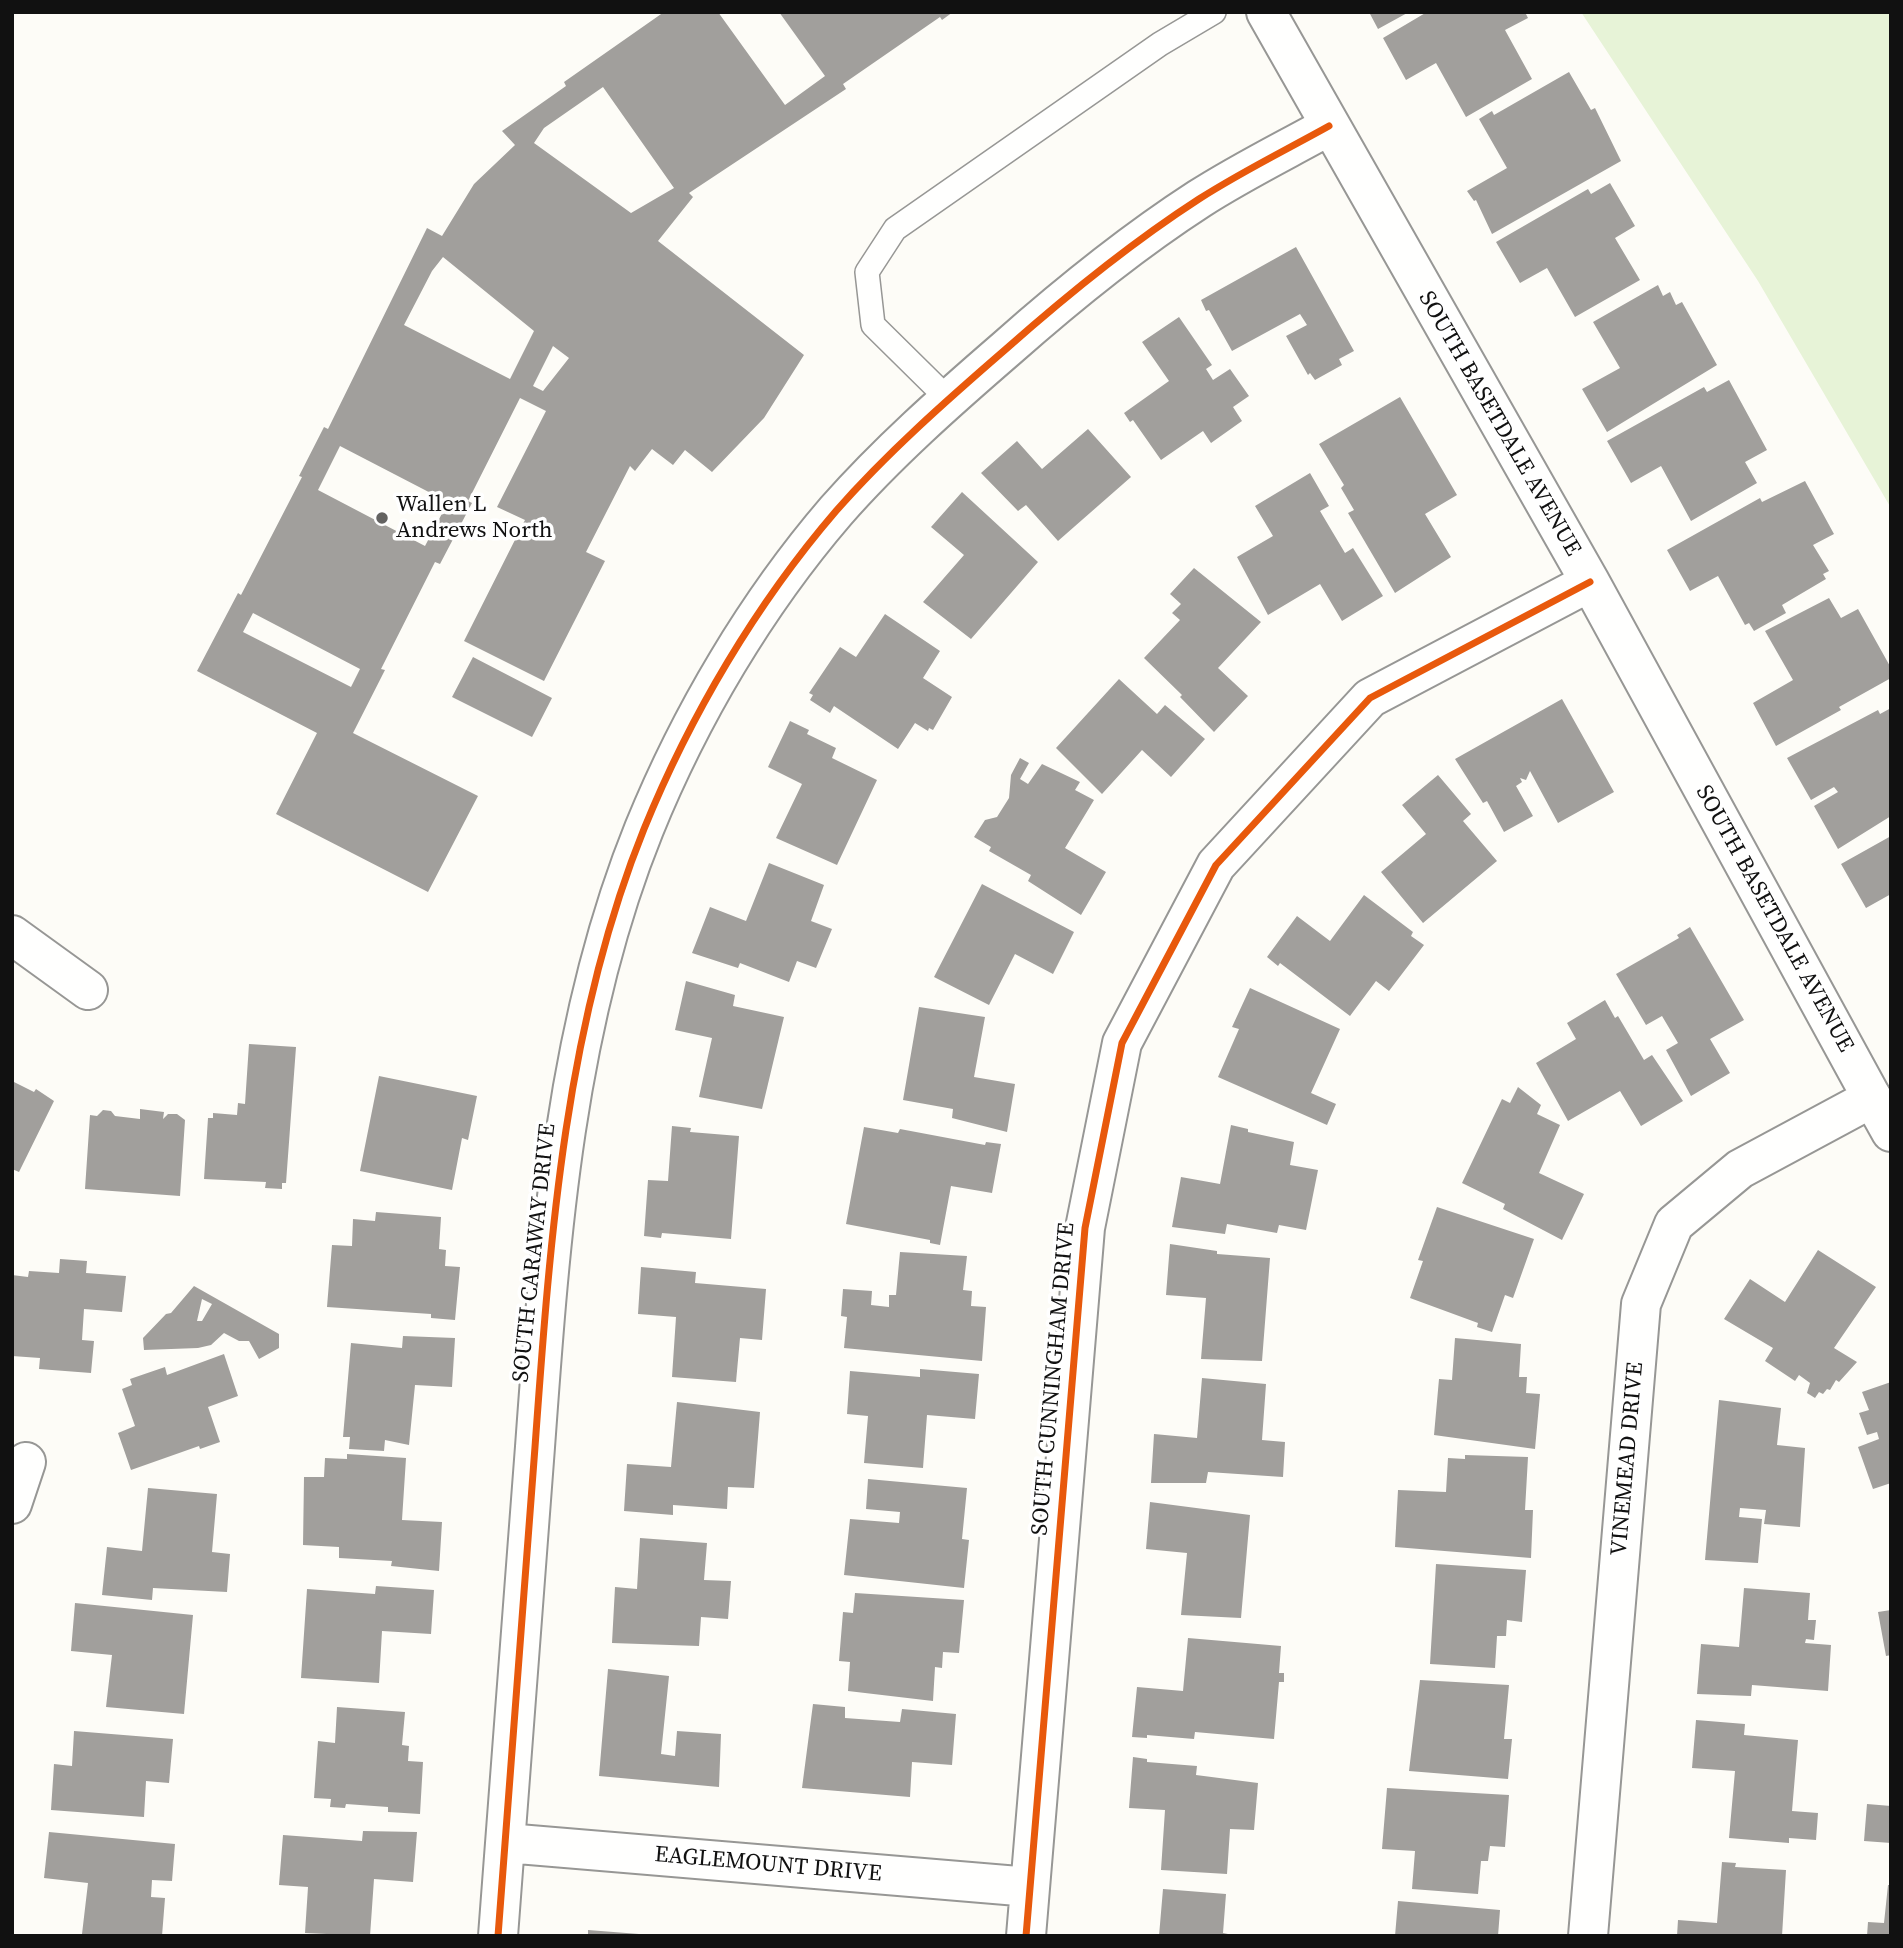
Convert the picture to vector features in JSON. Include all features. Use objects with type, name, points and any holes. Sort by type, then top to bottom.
[{"type":"street","name":"SOUTH BASETDALE AVENUE","points":[[1266,12],[1590,582],[1891,1132]]},
{"type":"street","name":"SOUTH CARAWAY DRIVE","points":[[498,1936],[546,1295],[561,1162],[581,1045],[608,939],[643,830],[694,723],[754,620],[837,511],[948,399],[1072,291],[1200,199],[1329,125]]},
{"type":"street","name":"SOUTH CUNNINGHAM DRIVE","points":[[1026,1936],[1084,1228],[1122,1043],[1216,865],[1370,698],[1590,582]]},
{"type":"street","points":[[12,935],[88,990]]},
{"type":"street","name":"VINEMEAD DRIVE","points":[[1588,1936],[1641,1304],[1674,1224],[1740,1169],[1872,1098]]},
{"type":"street","points":[[12,1504],[26,1462]]},
{"type":"street","name":"EAGLEMOUNT DRIVE","points":[[506,1843],[1030,1887]]},
{"type":"lane","points":[[948,399],[873,324],[866,272],[895,229],[1160,44],[1214,12]]},
{"type":"green space","points":[[1581,12],[1891,12],[1891,508],[1758,281]]},
{"type":"building","points":[[664,12],[718,12],[785,105],[825,76],[779,12],[953,12],[942,20],[940,17],[843,84],[846,89],[689,193],[693,197],[658,241],[804,355],[764,418],[712,472],[685,450],[673,465],[652,449],[635,471],[630,466],[586,552],[605,561],[544,681],[464,641],[525,520],[497,507],[546,411],[520,398],[468,501],[472,503],[440,564],[435,562],[381,669],[385,670],[353,733],[478,796],[428,892],[276,814],[317,733],[197,671],[238,593],[241,595],[302,477],[299,476],[324,427],[328,429],[427,228],[442,236],[474,184],[515,145],[502,131],[566,86],[564,82]],"holes":[[[603,87],[674,188],[631,213],[534,143],[544,128]],[[443,257],[534,331],[510,379],[404,325],[432,271]],[[553,346],[569,358],[543,391],[533,386]],[[340,446],[448,502],[425,546],[318,490]],[[253,613],[360,669],[351,687],[243,632]]]},
{"type":"building","points":[[1369,12],[1409,12],[1378,29]]},
{"type":"building","points":[[1427,12],[1525,12],[1528,18],[1505,30],[1532,79],[1466,117],[1436,63],[1406,80],[1383,38]]},
{"type":"building","points":[[1569,72],[1591,110],[1595,108],[1621,161],[1492,234],[1476,200],[1474,201],[1467,191],[1507,168],[1479,119],[1492,111],[1494,115]]},
{"type":"building","points":[[1610,183],[1635,226],[1615,238],[1640,280],[1575,317],[1547,268],[1520,283],[1496,242],[1588,189],[1591,194]]},
{"type":"building","points":[[1296,247],[1354,351],[1339,359],[1342,365],[1315,380],[1310,373],[1308,375],[1286,336],[1307,325],[1300,314],[1232,351],[1201,300]]},
{"type":"building","points":[[1658,285],[1663,296],[1670,292],[1676,305],[1682,302],[1717,365],[1607,432],[1582,389],[1620,368],[1593,322]]},
{"type":"building","points":[[1179,317],[1212,365],[1206,369],[1213,380],[1230,369],[1249,396],[1233,407],[1242,421],[1211,443],[1203,431],[1161,460],[1133,420],[1130,422],[1124,413],[1169,381],[1142,342]]},
{"type":"building","points":[[1729,380],[1767,450],[1745,462],[1757,483],[1691,521],[1661,466],[1631,483],[1607,441],[1704,387],[1707,392]]},
{"type":"building","points":[[1400,397],[1457,495],[1425,514],[1451,557],[1395,593],[1348,513],[1354,510],[1341,488],[1344,485],[1319,444]]},
{"type":"building","points":[[1088,429],[1131,477],[1058,541],[1026,505],[1018,511],[981,473],[1017,441],[1042,469]]},
{"type":"building","points":[[1310,473],[1329,506],[1320,511],[1345,553],[1353,548],[1383,596],[1342,621],[1320,584],[1268,615],[1237,557],[1273,536],[1255,506]]},
{"type":"building","points":[[1805,481],[1834,534],[1813,545],[1829,571],[1823,574],[1826,579],[1782,605],[1786,613],[1754,631],[1749,623],[1745,625],[1718,576],[1690,591],[1667,550],[1760,498],[1762,502]]},
{"type":"building","points":[[962,492],[1038,562],[971,639],[923,602],[964,555],[931,527]]},
{"type":"building","points":[[1194,568],[1261,622],[1218,668],[1248,696],[1214,732],[1180,697],[1182,695],[1144,658],[1180,620],[1172,613],[1181,604],[1170,594]]},
{"type":"building","points":[[1829,598],[1841,618],[1858,609],[1891,668],[1891,678],[1776,746],[1753,703],[1793,680],[1765,631]]},
{"type":"building","points":[[885,614],[940,651],[923,678],[952,697],[933,730],[929,728],[928,731],[915,723],[898,749],[834,706],[830,713],[810,700],[813,695],[809,693],[840,647],[856,657]]},
{"type":"building","points":[[473,657],[552,698],[532,737],[452,697]]},
{"type":"building","points":[[1119,679],[1157,714],[1165,705],[1205,739],[1171,777],[1142,750],[1102,794],[1056,748]]},
{"type":"building","points":[[1562,699],[1614,792],[1558,823],[1530,771],[1526,780],[1520,778],[1522,782],[1516,786],[1533,816],[1504,832],[1487,801],[1483,803],[1455,759]]},
{"type":"building","points":[[1891,708],[1891,816],[1838,849],[1814,806],[1838,792],[1834,787],[1811,800],[1787,758],[1878,710],[1880,714]]},
{"type":"building","points":[[790,721],[809,730],[807,734],[836,748],[832,758],[877,780],[837,865],[776,838],[802,784],[768,767]]},
{"type":"building","points":[[1020,758],[1029,763],[1020,779],[1028,784],[1042,764],[1080,782],[1075,790],[1094,800],[1065,848],[1106,872],[1081,915],[1028,881],[1031,875],[989,851],[991,847],[974,837],[985,820],[997,817],[1009,798],[1011,775]]},
{"type":"building","points":[[1438,775],[1471,814],[1463,821],[1497,861],[1423,923],[1381,872],[1426,834],[1402,805]]},
{"type":"building","points":[[1891,836],[1891,894],[1866,908],[1841,864]]},
{"type":"building","points":[[769,863],[824,885],[811,921],[832,929],[816,968],[797,961],[789,982],[740,963],[738,968],[692,953],[710,907],[746,921]]},
{"type":"building","points":[[982,884],[1074,932],[1053,974],[1015,954],[989,1005],[934,977]]},
{"type":"building","points":[[1364,895],[1413,932],[1411,936],[1424,945],[1389,991],[1376,981],[1350,1016],[1280,963],[1278,966],[1267,957],[1297,916],[1330,941]]},
{"type":"building","points":[[1690,927],[1744,1020],[1710,1039],[1730,1073],[1691,1096],[1666,1050],[1678,1043],[1662,1016],[1646,1025],[1616,974],[1679,938],[1677,935]]},
{"type":"building","points":[[686,981],[735,995],[733,1006],[784,1017],[762,1109],[699,1097],[712,1038],[675,1030]]},
{"type":"building","points":[[1250,988],[1340,1029],[1311,1093],[1336,1104],[1327,1125],[1218,1077],[1239,1029],[1232,1027]]},
{"type":"building","points":[[1605,1000],[1615,1018],[1618,1016],[1644,1060],[1652,1055],[1683,1101],[1641,1126],[1620,1091],[1568,1121],[1536,1063],[1576,1039],[1567,1023]]},
{"type":"building","points":[[919,1007],[985,1017],[974,1077],[1015,1084],[1007,1132],[952,1118],[953,1109],[903,1100]]},
{"type":"building","points":[[249,1044],[296,1047],[286,1183],[282,1183],[282,1189],[265,1188],[266,1182],[204,1179],[208,1118],[213,1118],[213,1113],[237,1115],[238,1103],[245,1104]]},
{"type":"building","points":[[379,1076],[477,1096],[468,1140],[462,1138],[452,1190],[360,1171]]},
{"type":"building","points":[[12,1081],[34,1092],[36,1089],[54,1101],[19,1172],[12,1169]]},
{"type":"building","points":[[1518,1087],[1541,1105],[1537,1114],[1560,1125],[1539,1173],[1584,1194],[1562,1240],[1503,1209],[1505,1204],[1462,1183],[1502,1099],[1510,1103]]},
{"type":"building","points":[[140,1109],[164,1112],[163,1119],[168,1114],[177,1114],[185,1120],[180,1196],[85,1189],[90,1115],[97,1116],[103,1110],[111,1111],[115,1116],[140,1119]]},
{"type":"building","points":[[1231,1125],[1248,1129],[1248,1132],[1294,1142],[1290,1165],[1318,1170],[1306,1230],[1279,1225],[1277,1233],[1227,1224],[1225,1234],[1172,1227],[1181,1177],[1220,1184]]},
{"type":"building","points":[[672,1126],[691,1128],[690,1132],[739,1136],[731,1239],[662,1233],[661,1238],[644,1236],[648,1180],[668,1181]]},
{"type":"building","points":[[864,1127],[898,1133],[900,1129],[985,1145],[986,1142],[1001,1144],[992,1193],[951,1186],[940,1245],[930,1243],[930,1240],[846,1224]]},
{"type":"building","points":[[1437,1207],[1534,1239],[1513,1298],[1505,1295],[1492,1332],[1477,1327],[1478,1323],[1410,1298],[1423,1261],[1418,1260]]},
{"type":"building","points":[[376,1212],[441,1217],[439,1249],[446,1250],[445,1266],[460,1267],[455,1320],[431,1318],[431,1314],[327,1307],[332,1245],[352,1246],[353,1219],[375,1221]]},
{"type":"building","points":[[1170,1244],[1217,1251],[1217,1254],[1270,1258],[1262,1361],[1201,1359],[1206,1298],[1166,1295]]},
{"type":"building","points":[[1818,1250],[1876,1287],[1834,1348],[1857,1362],[1839,1382],[1836,1380],[1830,1390],[1827,1389],[1823,1394],[1819,1392],[1815,1398],[1807,1393],[1810,1383],[1799,1375],[1795,1381],[1765,1361],[1773,1348],[1724,1319],[1750,1279],[1785,1302]]},
{"type":"building","points":[[900,1252],[967,1256],[963,1290],[972,1291],[971,1306],[986,1307],[982,1361],[844,1348],[847,1317],[841,1316],[843,1289],[872,1291],[871,1305],[889,1307],[889,1295],[896,1295]]},
{"type":"building","points":[[60,1259],[87,1261],[86,1273],[126,1276],[122,1312],[84,1309],[82,1340],[94,1341],[91,1373],[39,1369],[40,1358],[12,1356],[12,1275],[28,1277],[29,1271],[59,1273]]},
{"type":"building","points":[[641,1267],[696,1272],[695,1283],[766,1289],[762,1340],[740,1338],[736,1382],[672,1377],[676,1317],[638,1314]]},
{"type":"building","points":[[194,1286],[279,1334],[279,1348],[259,1359],[249,1341],[239,1341],[224,1333],[211,1345],[198,1348],[144,1350],[143,1338],[166,1314],[171,1313]],"holes":[[[202,1299],[212,1304],[202,1321],[197,1321]]]},
{"type":"building","points":[[403,1336],[455,1338],[452,1387],[415,1385],[409,1445],[385,1440],[384,1451],[349,1449],[350,1437],[343,1437],[351,1343],[402,1348]]},
{"type":"building","points":[[1455,1338],[1521,1344],[1519,1377],[1527,1377],[1526,1393],[1540,1394],[1535,1449],[1434,1435],[1439,1379],[1452,1380]]},
{"type":"building","points":[[224,1354],[238,1396],[208,1407],[220,1442],[200,1449],[199,1446],[131,1470],[118,1433],[135,1426],[122,1389],[132,1385],[130,1379],[165,1367],[167,1375]]},
{"type":"building","points":[[920,1369],[979,1374],[975,1419],[927,1415],[923,1468],[864,1463],[868,1416],[847,1414],[850,1371],[920,1377]]},
{"type":"building","points":[[1202,1378],[1266,1384],[1262,1440],[1285,1442],[1283,1477],[1208,1472],[1206,1483],[1151,1483],[1154,1434],[1197,1438]]},
{"type":"building","points":[[1891,1382],[1891,1483],[1873,1489],[1858,1447],[1879,1439],[1877,1432],[1867,1435],[1859,1413],[1869,1410],[1862,1392]]},
{"type":"building","points":[[1719,1400],[1781,1408],[1777,1445],[1805,1448],[1800,1527],[1764,1524],[1766,1510],[1740,1508],[1739,1517],[1762,1519],[1758,1563],[1705,1560]]},
{"type":"building","points":[[677,1402],[760,1412],[754,1488],[728,1487],[727,1509],[673,1505],[673,1515],[624,1511],[627,1464],[671,1467]]},
{"type":"building","points":[[347,1454],[406,1458],[402,1520],[442,1522],[439,1571],[391,1566],[392,1561],[339,1558],[339,1547],[303,1545],[304,1477],[324,1477],[325,1458],[347,1459]]},
{"type":"building","points":[[1465,1455],[1528,1457],[1525,1510],[1533,1510],[1531,1558],[1395,1547],[1398,1490],[1446,1492],[1448,1458],[1465,1459]]},
{"type":"building","points":[[868,1479],[967,1488],[962,1539],[969,1540],[964,1588],[844,1575],[850,1519],[899,1523],[900,1512],[866,1509]]},
{"type":"building","points":[[148,1488],[217,1494],[212,1552],[230,1554],[227,1592],[153,1588],[152,1600],[102,1595],[107,1547],[142,1551]]},
{"type":"building","points":[[1150,1502],[1250,1515],[1241,1618],[1181,1615],[1187,1553],[1146,1549]]},
{"type":"building","points":[[640,1538],[707,1543],[704,1580],[731,1581],[728,1619],[701,1617],[699,1646],[612,1643],[615,1587],[637,1589]]},
{"type":"building","points":[[1436,1564],[1526,1570],[1522,1622],[1507,1620],[1506,1636],[1497,1636],[1495,1668],[1430,1664]]},
{"type":"building","points":[[376,1586],[434,1590],[431,1634],[382,1631],[379,1683],[301,1678],[307,1589],[375,1594]]},
{"type":"building","points":[[1744,1588],[1810,1593],[1808,1620],[1816,1620],[1814,1640],[1806,1639],[1805,1643],[1831,1645],[1828,1691],[1752,1685],[1751,1696],[1697,1694],[1701,1644],[1739,1647]]},
{"type":"building","points":[[855,1593],[964,1600],[959,1653],[943,1652],[942,1668],[935,1667],[933,1701],[848,1691],[850,1662],[839,1661],[843,1612],[853,1613]]},
{"type":"building","points":[[75,1603],[193,1615],[184,1714],[106,1707],[112,1655],[71,1651]]},
{"type":"building","points":[[1891,1610],[1891,1655],[1886,1656],[1878,1612]]},
{"type":"building","points":[[1188,1638],[1281,1646],[1279,1673],[1284,1673],[1284,1682],[1279,1682],[1274,1739],[1195,1732],[1194,1739],[1147,1735],[1147,1738],[1132,1737],[1137,1687],[1183,1691]]},
{"type":"building","points":[[608,1669],[669,1676],[661,1754],[675,1756],[677,1731],[721,1734],[719,1787],[599,1776]]},
{"type":"building","points":[[1420,1680],[1509,1685],[1504,1739],[1512,1739],[1508,1779],[1409,1771]]},
{"type":"building","points":[[813,1704],[845,1707],[845,1718],[900,1722],[902,1709],[956,1714],[952,1765],[912,1762],[910,1797],[802,1788]]},
{"type":"building","points":[[337,1707],[405,1712],[402,1745],[409,1746],[408,1761],[423,1762],[420,1814],[388,1812],[388,1807],[346,1804],[345,1808],[330,1807],[331,1799],[314,1798],[318,1741],[335,1743]]},
{"type":"building","points":[[1696,1720],[1745,1724],[1744,1735],[1798,1740],[1792,1811],[1818,1813],[1816,1840],[1789,1838],[1789,1843],[1729,1838],[1735,1771],[1692,1768]]},
{"type":"building","points":[[74,1731],[173,1739],[169,1783],[146,1781],[144,1817],[51,1810],[54,1764],[72,1766]]},
{"type":"building","points":[[1133,1757],[1147,1759],[1147,1762],[1197,1766],[1196,1775],[1258,1783],[1254,1830],[1230,1829],[1227,1874],[1161,1870],[1165,1810],[1129,1808]]},
{"type":"building","points":[[1387,1788],[1509,1795],[1505,1847],[1490,1846],[1488,1861],[1481,1861],[1478,1894],[1412,1889],[1415,1851],[1382,1849]]},
{"type":"building","points":[[1867,1804],[1891,1806],[1891,1843],[1864,1841]]},
{"type":"building","points":[[363,1831],[417,1832],[413,1882],[374,1879],[370,1936],[305,1933],[308,1887],[279,1885],[283,1835],[362,1841]]},
{"type":"building","points":[[49,1832],[175,1844],[172,1881],[152,1880],[151,1897],[165,1898],[162,1936],[82,1934],[88,1883],[44,1878]]},
{"type":"building","points":[[1722,1862],[1736,1863],[1735,1867],[1786,1870],[1782,1936],[1677,1936],[1678,1920],[1717,1923]]},
{"type":"building","points":[[1888,1885],[1891,1885],[1891,1936],[1867,1936],[1868,1922],[1884,1923]]},
{"type":"building","points":[[1163,1889],[1226,1894],[1223,1933],[1238,1936],[1159,1936]]},
{"type":"building","points":[[1398,1901],[1500,1910],[1498,1936],[1395,1936]]},
{"type":"building","points":[[588,1930],[639,1934],[639,1936],[588,1936]]},
{"type":"cycle path","points":[[498,1936],[547,1290],[566,1133],[579,1055],[617,903],[662,787],[727,663],[779,584],[836,511],[897,448],[1029,329],[1124,252],[1215,189],[1329,126]]},
{"type":"cycle path","points":[[1026,1936],[1085,1228],[1122,1043],[1216,865],[1370,698],[1590,582]]},
{"type":"place","name":"Wallen L Andrews North","points":[[382,518]]}]
